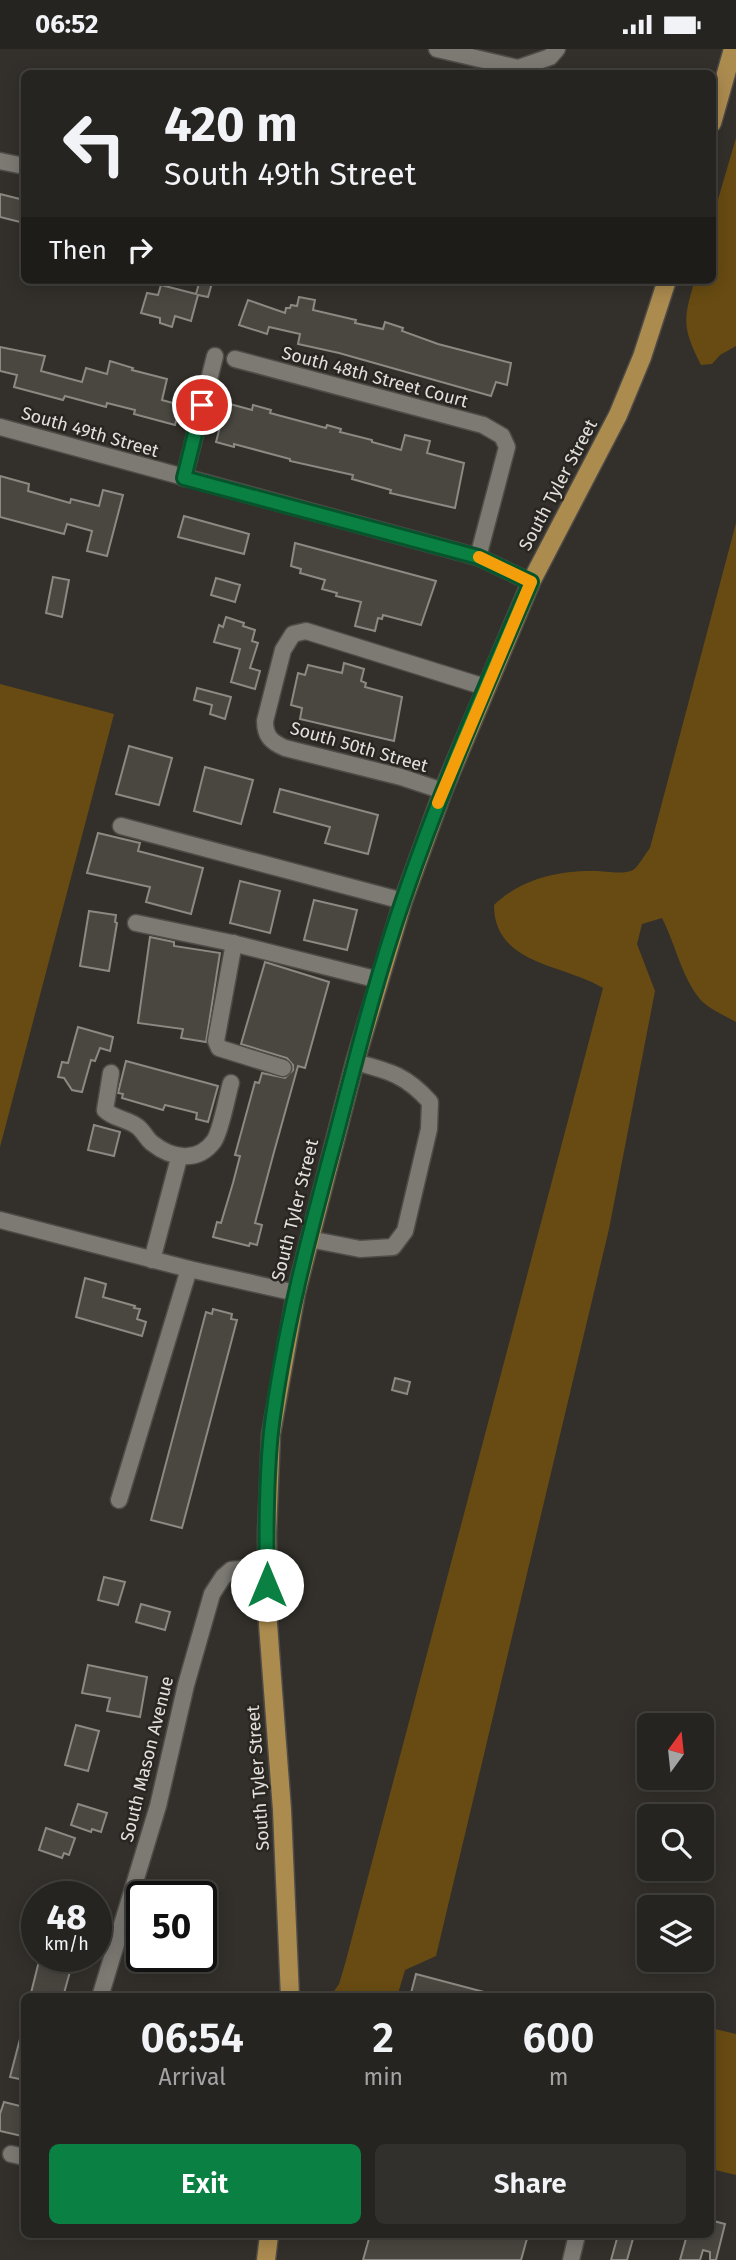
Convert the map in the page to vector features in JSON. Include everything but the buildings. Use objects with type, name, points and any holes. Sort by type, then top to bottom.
[{"type":"main road","points":[[716,109],[733,49]]},
{"type":"main road","name":"South Tyler Street","points":[[290,1993],[283,1824],[268,1624],[267,1566],[271,1434],[296,1293],[355,1062],[403,901],[443,791],[531,582],[618,415],[642,357],[666,284]]},
{"type":"main road","points":[[265,2260],[269,2238]]},
{"type":"street","points":[[437,49],[486,55],[519,68],[550,57],[557,49]]},
{"type":"street","points":[[0,161],[21,165]]},
{"type":"street","points":[[184,478],[215,356]]},
{"type":"street","name":"South 48th Street Court","points":[[235,359],[483,425],[502,436],[507,447],[478,557]]},
{"type":"street","name":"South 49th Street","points":[[0,427],[478,557],[531,582]]},
{"type":"street","name":"South 50th Street","points":[[443,791],[401,777],[285,748],[268,737],[265,721],[283,650],[288,640],[297,632],[310,632],[485,687]]},
{"type":"street","points":[[121,825],[403,901]]},
{"type":"street","points":[[136,923],[234,943],[379,981]]},
{"type":"street","points":[[234,943],[216,1041],[219,1048],[283,1068]]},
{"type":"street","points":[[309,1239],[360,1249],[393,1247],[405,1231],[429,1129],[430,1102],[415,1085],[387,1071],[355,1062]]},
{"type":"street","points":[[111,1073],[105,1110],[131,1122],[143,1131],[152,1143],[179,1158],[198,1156],[215,1140],[231,1083]]},
{"type":"street","points":[[152,1260],[179,1158]]},
{"type":"street","points":[[0,1220],[152,1260],[296,1293]]},
{"type":"street","points":[[119,1500],[189,1269]]},
{"type":"street","name":"South Mason Avenue","points":[[101,1993],[158,1806],[186,1685],[212,1594],[231,1570],[267,1566]]},
{"type":"street","points":[[570,2260],[576,2238]]},
{"type":"shaded area","points":[[736,138],[736,346],[720,355],[712,364],[701,365],[690,342],[686,323],[694,284],[716,284],[716,206]]},
{"type":"shaded area","points":[[736,523],[736,1022],[711,1009],[699,998],[687,979],[662,918],[642,924],[637,944],[655,991],[609,1229],[436,1956],[405,1970],[398,1993],[333,1993],[339,1984],[345,1964],[603,988],[518,951],[506,940],[497,925],[494,905],[516,889],[554,874],[581,871],[619,873],[633,870],[650,848]]},
{"type":"shaded area","points":[[0,684],[114,714],[0,1147]]},
{"type":"shaded area","points":[[714,2029],[736,2034],[736,2175],[714,2170]]},
{"type":"slow traffic","points":[[438,803],[531,582],[479,557]]},
{"type":"route","points":[[202,405],[184,478],[478,557],[531,582],[454,761],[403,901],[355,1062],[320,1194],[296,1293],[271,1434],[267,1585]]}]
